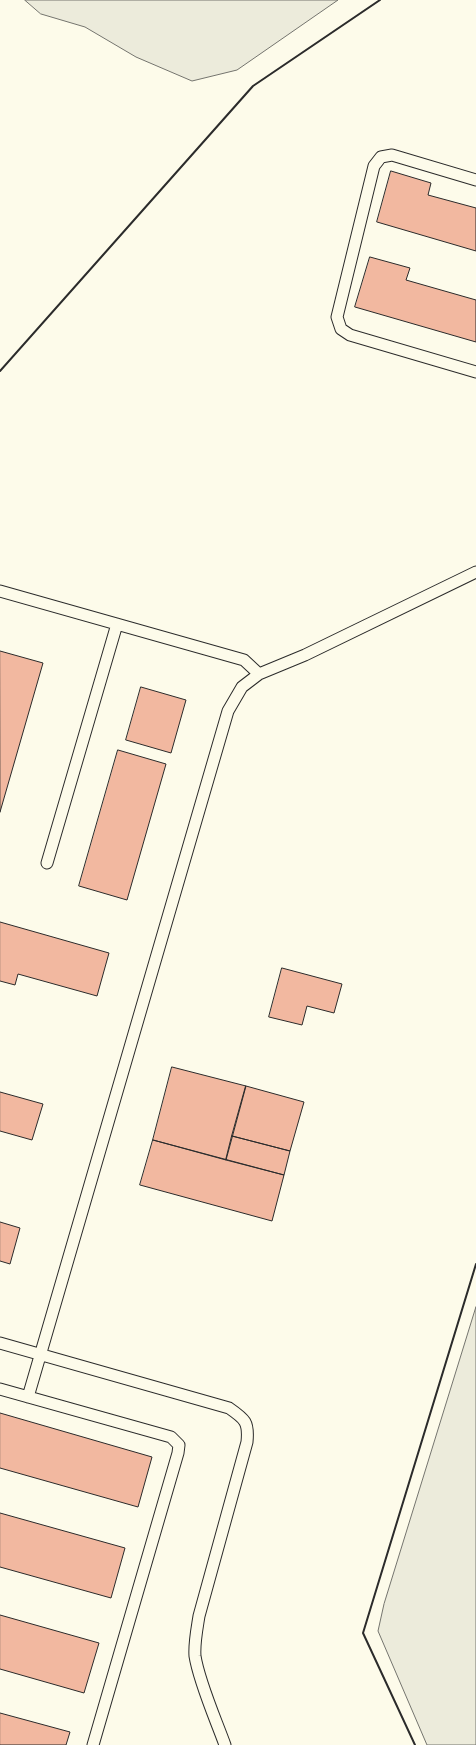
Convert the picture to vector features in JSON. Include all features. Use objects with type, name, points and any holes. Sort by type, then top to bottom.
[{"type":"lane","points":[[476,180],[392,155],[381,157],[374,166],[336,317],[341,329],[350,335],[476,372]]},
{"type":"lane","points":[[28,1396],[228,711],[242,687],[259,674],[305,655],[476,572]]},
{"type":"lane","points":[[0,591],[244,660],[259,674]]},
{"type":"lane","points":[[47,863],[117,624]]},
{"type":"lane","points":[[0,1343],[229,1408],[243,1418],[246,1423],[248,1429],[247,1442],[199,1616],[195,1640],[195,1656],[225,1745]]},
{"type":"lane","points":[[0,1389],[171,1438],[179,1445],[178,1453],[93,1745]]},
{"type":"shaded area","points":[[25,0],[338,0],[237,70],[192,81],[136,57],[85,27],[41,14]]},
{"type":"shaded area","points":[[476,1307],[476,1745],[427,1745],[378,1631],[384,1604]]},
{"type":"building","points":[[391,171],[431,183],[428,195],[476,208],[476,251],[377,222]]},
{"type":"building","points":[[370,257],[410,268],[406,280],[476,300],[476,342],[355,307]]},
{"type":"building","points":[[0,651],[43,663],[0,812]]},
{"type":"building","points":[[141,687],[186,700],[171,753],[126,740]]},
{"type":"building","points":[[118,750],[166,764],[127,900],[79,886]]},
{"type":"building","points":[[0,922],[109,953],[97,996],[18,974],[15,985],[0,981]]},
{"type":"building","points":[[282,968],[342,984],[334,1013],[307,1006],[302,1025],[269,1017]]},
{"type":"building","points":[[172,1067],[246,1086],[226,1160],[153,1140]]},
{"type":"building","points":[[246,1086],[304,1102],[290,1151],[232,1136]]},
{"type":"building","points":[[0,1092],[43,1104],[32,1140],[0,1131]]},
{"type":"building","points":[[232,1136],[290,1151],[284,1175],[226,1160]]},
{"type":"building","points":[[153,1140],[284,1175],[272,1221],[140,1185]]},
{"type":"building","points":[[0,1222],[20,1228],[10,1264],[0,1261]]},
{"type":"building","points":[[0,1413],[152,1457],[138,1507],[0,1468]]},
{"type":"building","points":[[0,1513],[125,1548],[111,1598],[0,1567]]},
{"type":"building","points":[[0,1615],[99,1643],[84,1693],[0,1669]]},
{"type":"building","points":[[0,1713],[70,1732],[66,1745],[0,1745]]},
{"type":"wall","points":[[0,371],[253,86],[380,0]]},
{"type":"wall","points":[[415,1745],[363,1633],[476,1264]]}]
